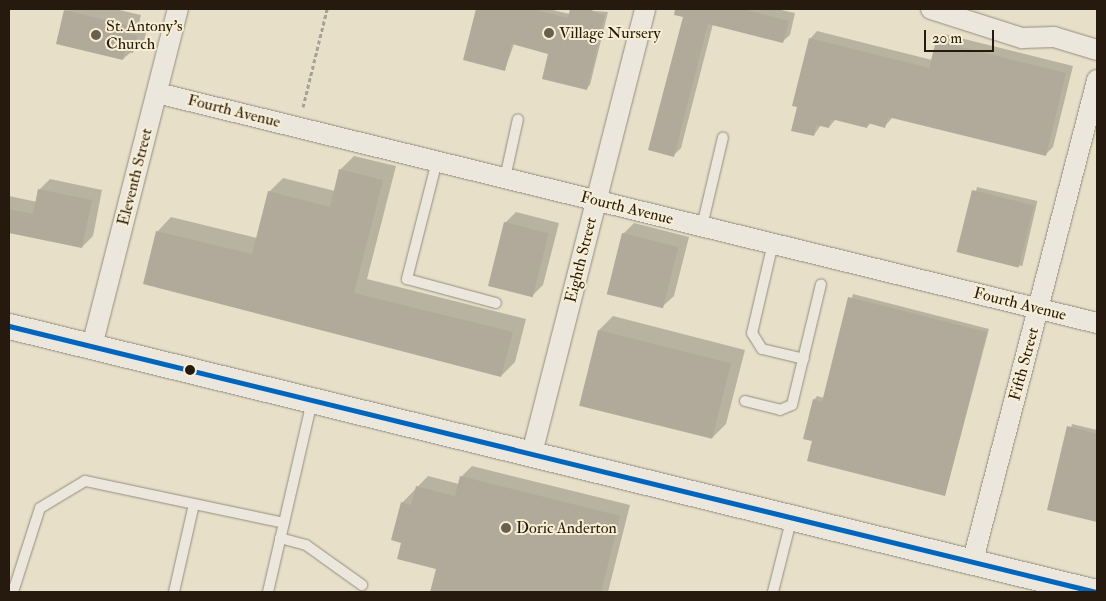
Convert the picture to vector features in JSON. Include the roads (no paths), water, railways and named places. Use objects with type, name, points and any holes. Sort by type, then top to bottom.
[{"type":"street","name":"Eleventh Street","points":[[92,346],[178,9]]},
{"type":"street","name":"Eighth Street","points":[[532,453],[645,9]]},
{"type":"street","points":[[931,9],[967,18],[1013,35],[1054,37],[1097,50]]},
{"type":"street","name":"Fifth Street","points":[[973,560],[1097,80]]},
{"type":"street","name":"Fourth Avenue","points":[[157,92],[1097,323]]},
{"type":"street","points":[[9,326],[973,560],[1096,592]]},
{"type":"lane","points":[[505,178],[518,119]]},
{"type":"lane","points":[[702,226],[723,137]]},
{"type":"lane","points":[[437,161],[407,280],[496,303]]},
{"type":"lane","points":[[773,243],[752,333],[762,349],[804,358]]},
{"type":"lane","points":[[745,401],[788,409],[792,405],[821,284]]},
{"type":"lane","points":[[268,592],[313,400]]},
{"type":"lane","points":[[13,592],[40,508],[85,481],[284,523]]},
{"type":"lane","points":[[174,592],[194,504]]},
{"type":"lane","points":[[773,592],[792,516]]},
{"type":"lane","points":[[280,538],[306,546],[362,585]]},
{"type":"place","name":"Village Nursery","points":[[549,33]]},
{"type":"place","name":"St. Antony's Church","points":[[96,35]]},
{"type":"place","name":"Doric Anderton","points":[[506,528]]}]
